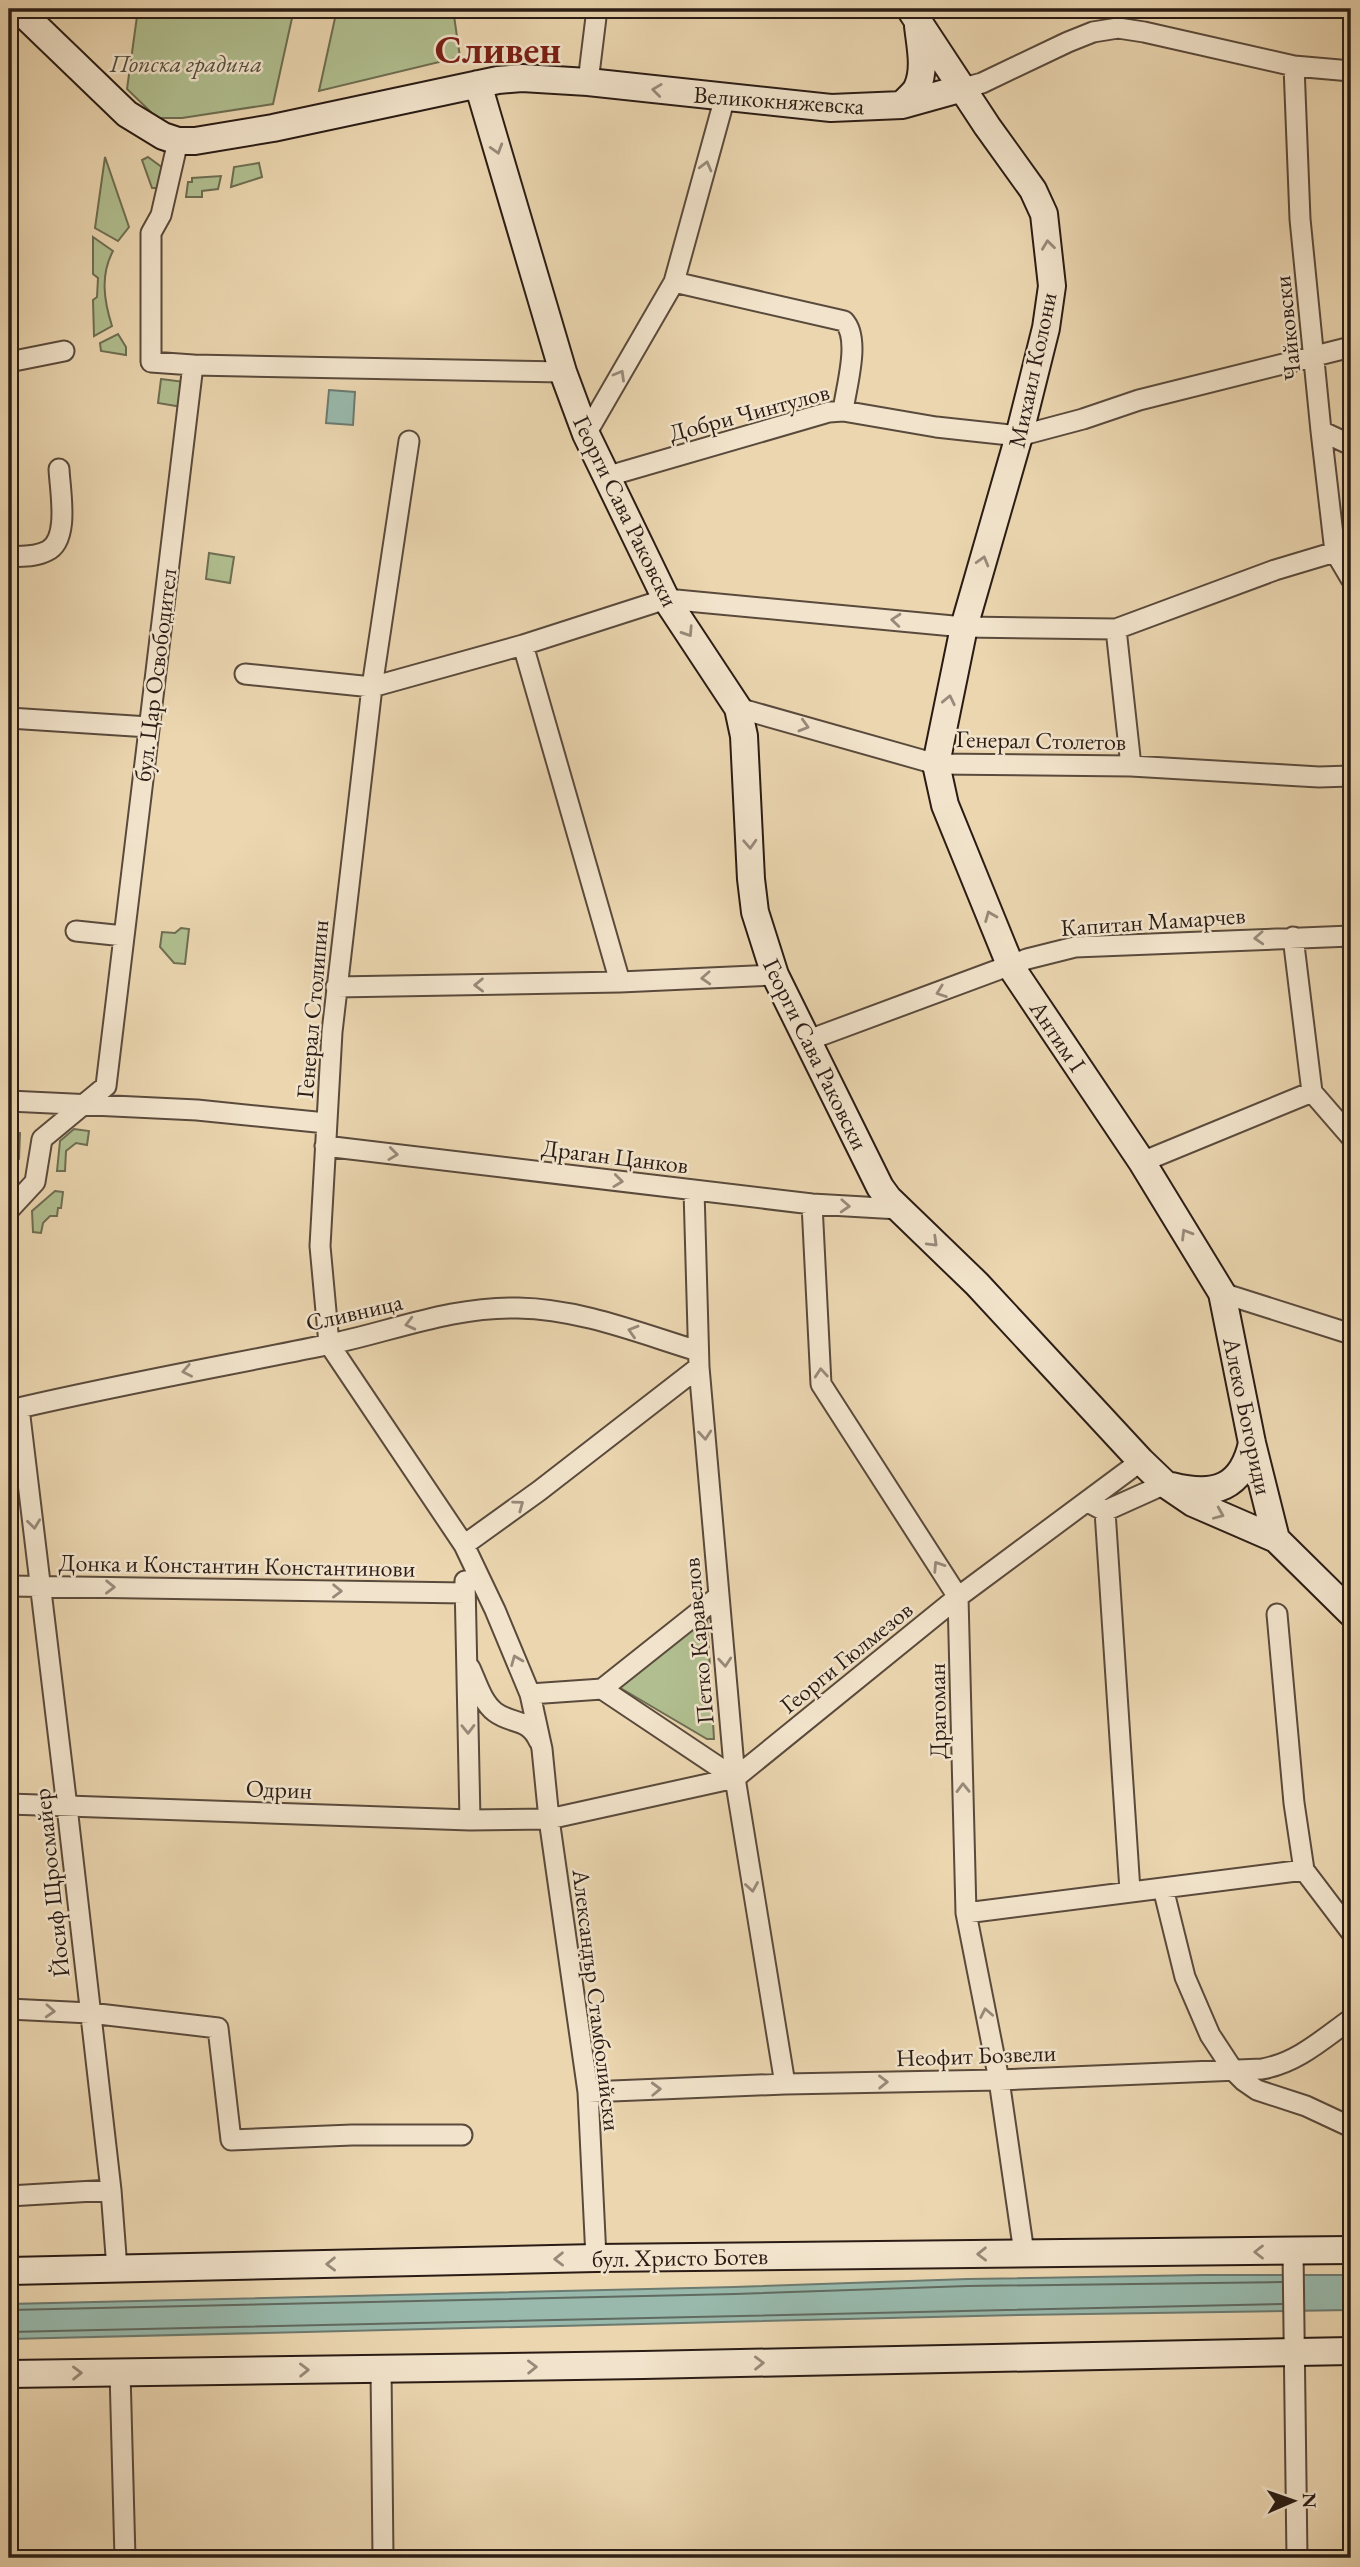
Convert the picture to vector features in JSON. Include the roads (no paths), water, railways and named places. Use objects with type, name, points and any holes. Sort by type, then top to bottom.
[{"type":"street","points":[[18,9],[127,114],[148,128],[186,141],[161,215],[150,233],[151,362],[563,372]]},
{"type":"street","points":[[587,82],[597,9]]},
{"type":"street","points":[[902,105],[916,89],[920,72],[922,55],[913,15]]},
{"type":"street","name":"Михаил Колони","points":[[913,15],[1029,183],[1044,214],[1052,286],[1046,328],[1019,436],[964,627]]},
{"type":"street","name":"Великокняжевска","points":[[186,141],[341,114],[478,84],[522,78],[587,82],[831,108],[902,105],[982,83],[1093,32],[1118,28],[1294,66],[1351,71]]},
{"type":"street","name":"Чайковски","points":[[1294,66],[1300,219],[1321,431],[1335,552],[1351,579]]},
{"type":"street","name":"Георги Сава Раковски","points":[[478,84],[563,372],[586,433],[666,599],[738,708],[744,736],[755,912],[775,975],[880,1187],[977,1284],[1165,1484],[1193,1503],[1276,1538],[1351,1613]]},
{"type":"street","points":[[586,433],[674,282],[725,97]]},
{"type":"street","points":[[674,282],[844,321],[849,326],[853,339],[843,411]]},
{"type":"street","name":"Добри Чинтулов","points":[[605,477],[829,412],[843,411],[936,427],[1019,436],[1083,419],[1139,400],[1351,347]]},
{"type":"street","points":[[9,362],[64,351]]},
{"type":"street","name":"бул. Цар Освободител","points":[[9,1210],[35,1182],[41,1139],[106,1086],[193,365]]},
{"type":"street","points":[[1321,431],[1351,444]]},
{"type":"street","name":"Генерал Столипин","points":[[409,441],[372,687],[336,988],[320,1246],[328,1344],[464,1545],[530,1694]]},
{"type":"street","points":[[9,557],[37,555],[48,551],[57,543],[62,527],[59,469]]},
{"type":"street","points":[[245,674],[372,687],[523,645],[666,599],[964,627],[1116,629],[1275,570],[1335,552]]},
{"type":"street","name":"Антим I","points":[[964,627],[936,764],[945,805],[1011,967],[1142,1162],[1222,1293]]},
{"type":"street","points":[[1116,629],[1131,766]]},
{"type":"street","points":[[523,645],[620,982]]},
{"type":"street","name":"Генерал Столетов","points":[[738,708],[936,764],[1131,766],[1351,776]]},
{"type":"street","points":[[9,718],[149,727]]},
{"type":"street","points":[[76,930],[124,936]]},
{"type":"street","name":"Капитан Мамарчев","points":[[806,1041],[1027,959],[1076,947],[1351,936]]},
{"type":"street","points":[[1293,937],[1312,1092],[1351,1137]]},
{"type":"street","points":[[336,988],[620,982],[775,975]]},
{"type":"street","points":[[1142,1162],[1312,1092]]},
{"type":"street","points":[[9,1101],[197,1110],[326,1123]]},
{"type":"street","name":"Драган Цанков","points":[[325,1146],[812,1204],[900,1209]]},
{"type":"street","name":"Петко Каравелов","points":[[694,1190],[698,1359],[735,1779],[785,2084]]},
{"type":"street","points":[[812,1204],[821,1384],[958,1597]]},
{"type":"street","points":[[1222,1293],[1351,1334]]},
{"type":"street","name":"Алеко Богориди","points":[[1222,1293],[1252,1443],[1276,1538]]},
{"type":"street","name":"Сливница","points":[[19,1408],[144,1379],[328,1344],[457,1312],[487,1308],[520,1308],[580,1315],[698,1359]]},
{"type":"street","points":[[470,1820],[464,1545],[539,1491],[698,1359]]},
{"type":"street","name":"Йосиф Щросмайер","points":[[19,1408],[68,1807],[111,2190],[117,2269]]},
{"type":"street","points":[[1130,1891],[1097,1506],[1165,1484],[1204,1490],[1226,1485],[1243,1470],[1252,1443]]},
{"type":"street","name":"Георги Гюлмезов","points":[[549,1819],[735,1779],[958,1597],[1097,1506],[1142,1461]]},
{"type":"street","name":"Донка и Константин Константинови","points":[[9,1586],[465,1593]]},
{"type":"street","points":[[530,1694],[602,1689],[719,1596]]},
{"type":"street","name":"Драгоман","points":[[958,1597],[966,1913],[999,2080],[1024,2253]]},
{"type":"street","points":[[1277,1614],[1294,1803],[1304,1870],[1351,1932]]},
{"type":"street","points":[[467,1660],[486,1703],[501,1716],[530,1727],[542,1749]]},
{"type":"street","points":[[602,1689],[735,1779]]},
{"type":"street","name":"Александър Стамболийски","points":[[530,1694],[542,1749],[549,1819],[588,2092],[596,2258]]},
{"type":"street","name":"Одрин","points":[[9,1804],[470,1820],[549,1819]]},
{"type":"street","points":[[966,1913],[1304,1870]]},
{"type":"street","points":[[1163,1888],[1185,1977],[1210,2035],[1233,2070],[1257,2090],[1306,2106],[1351,2127]]},
{"type":"street","points":[[9,2008],[90,2012],[218,2028],[230,2140],[352,2135],[461,2135]]},
{"type":"street","name":"Неофит Бозвели","points":[[588,2092],[785,2084],[999,2080],[1279,2066],[1295,2059],[1351,2019]]},
{"type":"street","points":[[9,2196],[111,2190]]},
{"type":"street","name":"бул. Христо Ботев","points":[[9,2272],[596,2258],[1351,2250]]},
{"type":"street","points":[[1293,2252],[1297,2558]]},
{"type":"street","points":[[9,2374],[1351,2351]]},
{"type":"street","points":[[381,2369],[383,2558]]},
{"type":"street","points":[[120,2372],[125,2558]]},
{"type":"water","points":[[329,390],[355,392],[353,425],[326,423]]},
{"type":"water","points":[[1204,2275],[1351,2275],[1351,2310],[1018,2315],[9,2339],[9,2304]]},
{"type":"district","name":"Сливен","points":[[498,49]]},
{"type":"park label","name":"Попска градина","points":[[186,63]]}]
